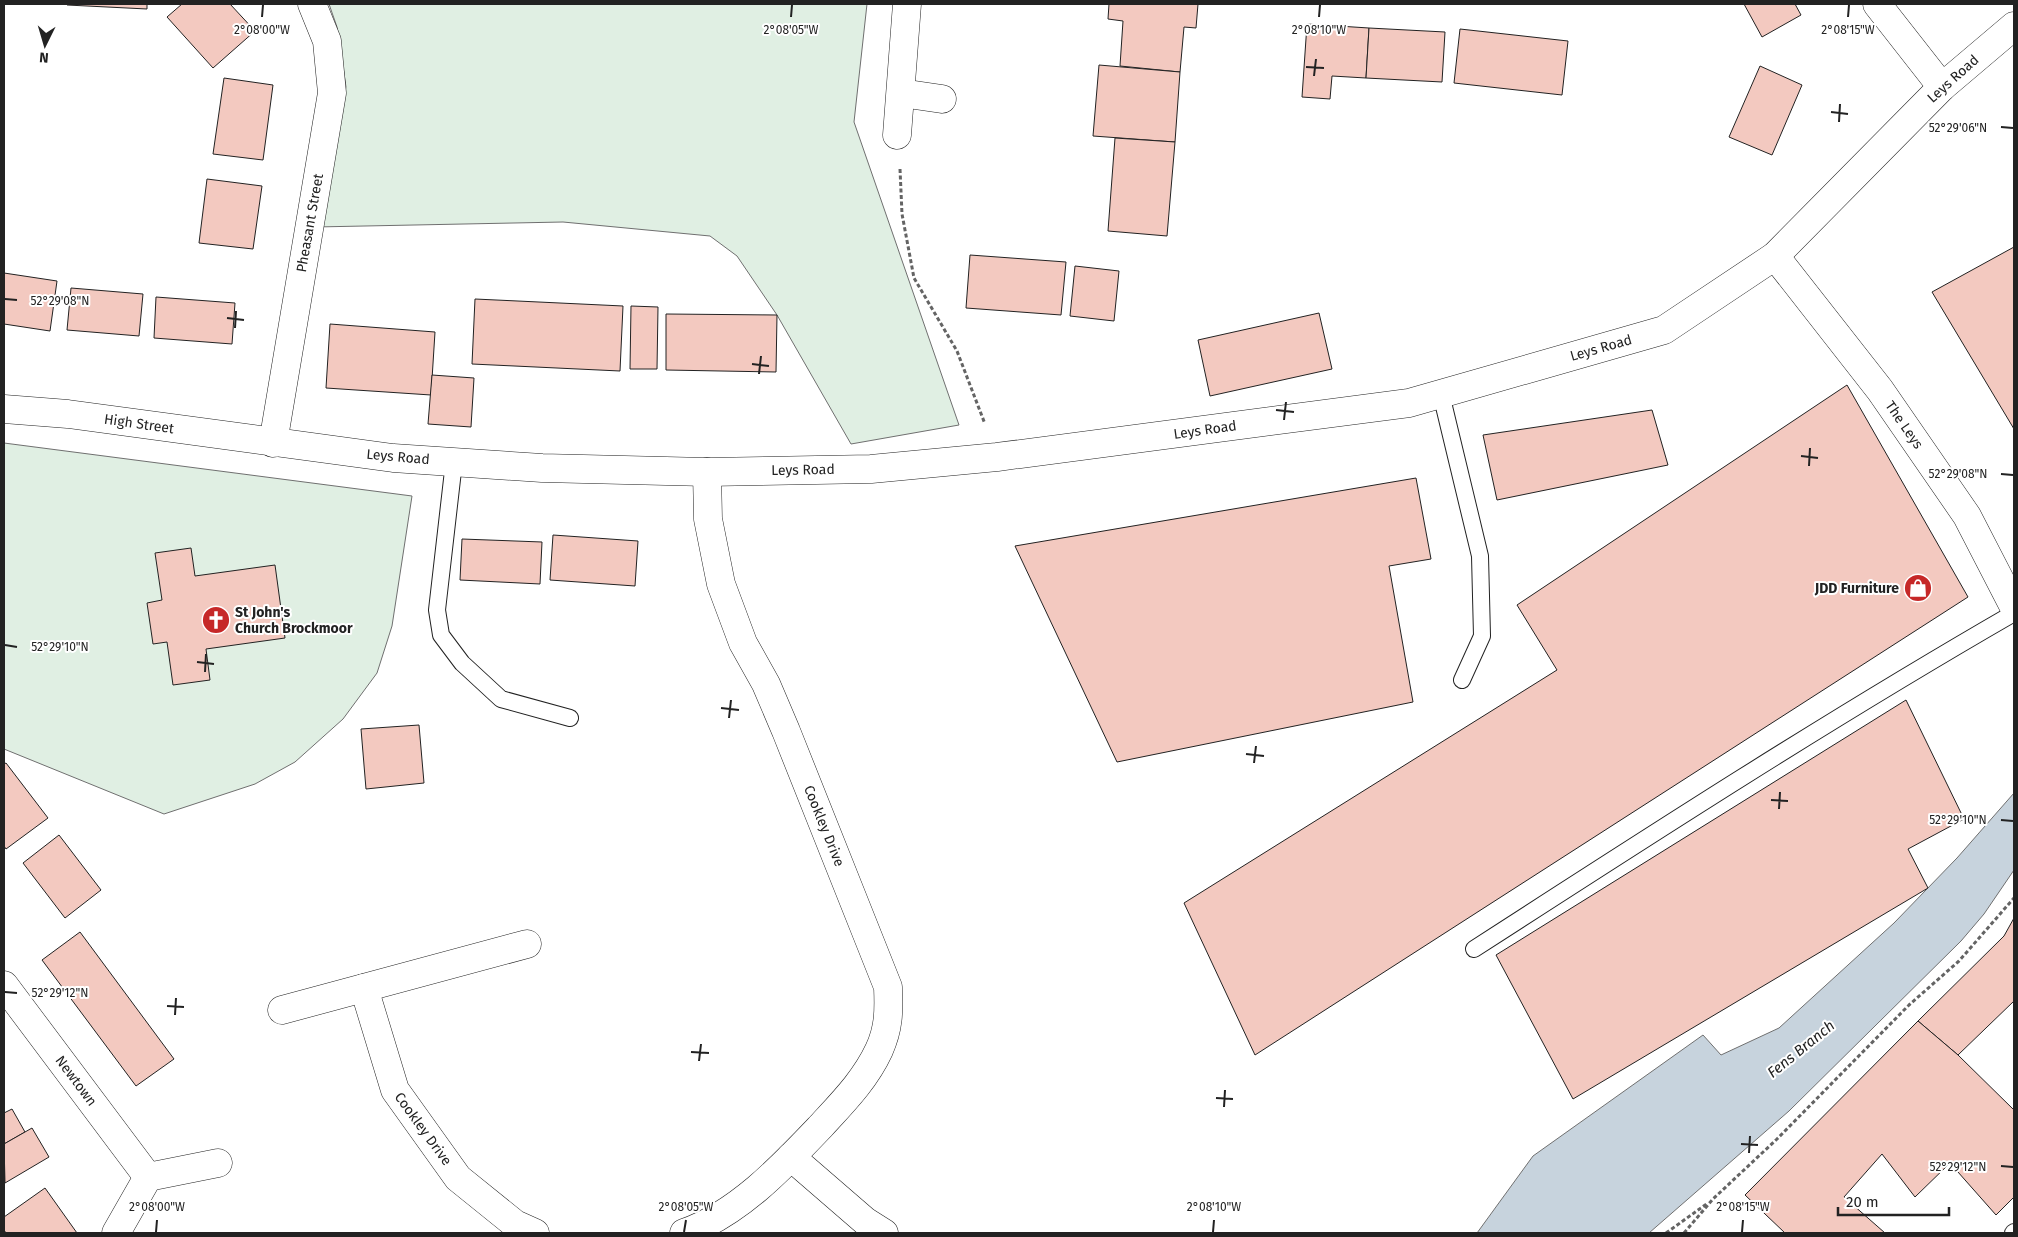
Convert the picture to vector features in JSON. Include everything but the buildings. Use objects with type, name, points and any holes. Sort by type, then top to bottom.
[{"type":"street","name":"Pheasant Street","points":[[273,443],[332,94],[327,41],[312,4]]},
{"type":"street","points":[[898,136],[907,4]]},
{"type":"street","points":[[1877,4],[1942,86]]},
{"type":"street","name":"Leys Road","points":[[273,443],[393,458],[542,468],[707,472],[871,469],[984,458],[1409,403],[1664,330],[1775,256],[1942,86],[2014,26]]},
{"type":"street","points":[[901,93],[942,99]]},
{"type":"street","name":"The Leys","points":[[1775,256],[1880,390],[1967,516],[2014,607]]},
{"type":"street","name":"High Street","points":[[4,409],[68,414],[273,443]]},
{"type":"street","name":"Cookley Drive","points":[[684,1233],[693,1230],[743,1201],[791,1157],[861,1083],[879,1050],[889,1018],[888,987],[786,730],[766,684],[743,642],[721,584],[708,519],[707,472]]},
{"type":"street","points":[[282,1010],[527,944]]},
{"type":"street","name":"Newtown","points":[[4,985],[148,1177]]},
{"type":"street","name":"Cookley Drive","points":[[364,988],[395,1090],[458,1178],[514,1224],[536,1233]]},
{"type":"street","points":[[791,1157],[865,1221],[884,1233]]},
{"type":"street","points":[[116,1233],[148,1177],[218,1163]]},
{"type":"lane","points":[[1440,394],[1480,556],[1482,636],[1462,680]]},
{"type":"lane","points":[[454,462],[437,610],[441,635],[462,663],[501,699],[570,718]]},
{"type":"lane","points":[[1474,949],[1709,798],[1889,686],[2014,613]]},
{"type":"path","points":[[898,136],[902,214],[914,278],[958,351],[984,458]]},
{"type":"path","points":[[1684,1233],[1713,1199],[1777,1139],[1909,1005],[1959,961],[2014,898]]},
{"type":"path","points":[[1666,1233],[1713,1199]]},
{"type":"green space","points":[[329,4],[867,4],[854,122],[959,425],[851,444],[777,315],[737,256],[710,236],[563,222],[315,227],[346,87],[337,27]]},
{"type":"green space","points":[[4,443],[412,496],[392,626],[377,673],[343,719],[295,762],[255,784],[164,814],[4,749]]},
{"type":"water","name":"Fens Branch","points":[[2014,793],[2014,870],[1984,914],[1961,941],[1789,1111],[1649,1233],[1477,1233],[1533,1156],[1703,1035],[1721,1055],[1779,1028],[1894,923],[1957,858]]},
{"type":"place","name":"JDD Furniture","points":[[1918,588]]},
{"type":"place","name":"St John's Church Brockmoor","points":[[216,620]]}]
